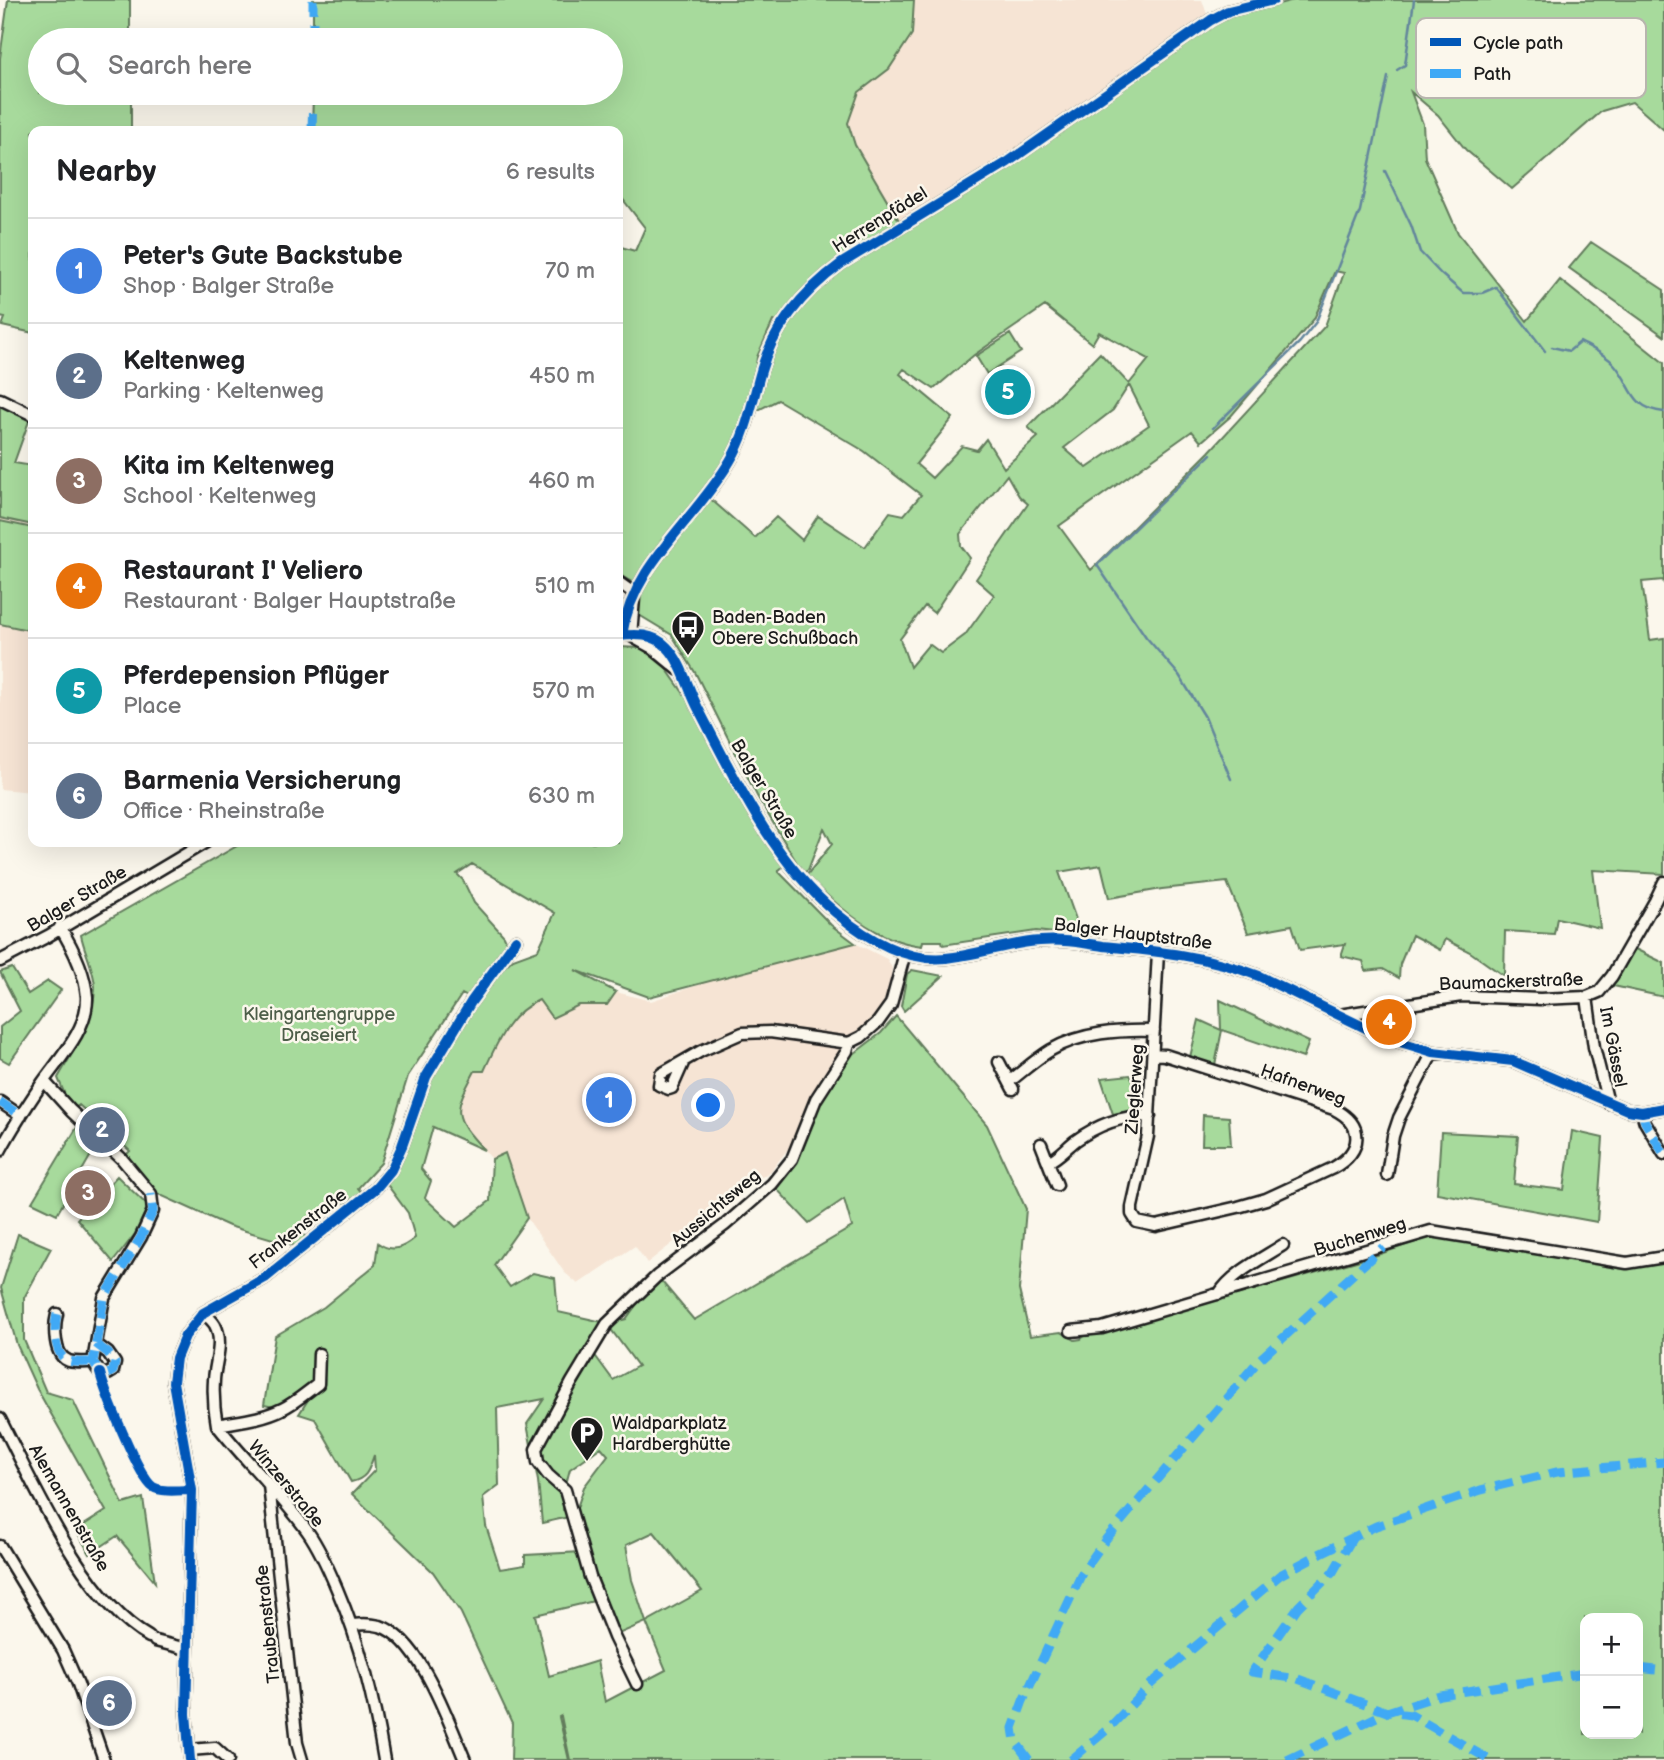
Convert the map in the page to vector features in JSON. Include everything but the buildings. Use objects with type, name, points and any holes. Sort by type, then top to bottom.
[{"type":"street","name":"Herrenpfädel","points":[[623,636],[635,594],[649,565],[717,481],[742,440],[765,357],[781,325],[797,302],[820,279],[842,262],[1008,162],[1211,20],[1228,11],[1274,0]]},
{"type":"street","points":[[0,399],[28,413]]},
{"type":"street","points":[[623,586],[635,594]]},
{"type":"street","name":"Balger Straße","points":[[623,636],[642,634],[656,638],[673,654],[689,692],[760,822],[799,876],[816,895],[854,928],[880,944],[905,953]]},
{"type":"street","name":"Balger Straße","points":[[0,961],[197,847]]},
{"type":"street","name":"Baumackerstraße","points":[[1339,1015],[1461,996],[1540,999],[1587,997],[1599,992],[1612,976],[1656,901],[1664,882]]},
{"type":"street","points":[[0,1151],[68,1048],[84,1016],[87,999],[75,952],[61,927]]},
{"type":"street","name":"Frankenstraße","points":[[190,1755],[186,1714],[192,1490],[173,1382],[176,1358],[186,1336],[203,1312],[265,1278],[376,1188],[391,1170],[426,1077],[471,1002],[516,940]]},
{"type":"street","name":"Balger Hauptstraße","points":[[905,953],[948,958],[1040,941],[1182,954],[1238,968],[1384,1037],[1433,1052],[1513,1061],[1627,1110],[1642,1112],[1664,1108]]},
{"type":"street","name":"Zieglerweg","points":[[1141,1223],[1135,1219],[1132,1207],[1149,1136],[1157,952]]},
{"type":"street","name":"Aussichtsweg","points":[[637,1684],[614,1637],[590,1577],[565,1490],[538,1462],[536,1449],[607,1324],[657,1276],[725,1225],[772,1184],[792,1159],[816,1099],[847,1051],[849,1043],[861,1037],[878,1022],[891,1004],[905,953]]},
{"type":"street","name":"Im Gässel","points":[[1587,997],[1594,1047],[1608,1102]]},
{"type":"street","points":[[999,1062],[1012,1085],[1051,1050],[1116,1030],[1154,1031]]},
{"type":"street","points":[[684,1061],[742,1033],[770,1032],[849,1043]]},
{"type":"street","points":[[1387,1175],[1393,1136],[1399,1118],[1433,1052]]},
{"type":"street","name":"Hafnerweg","points":[[1141,1223],[1156,1226],[1266,1199],[1343,1162],[1353,1151],[1356,1135],[1351,1120],[1334,1109],[1165,1055],[1153,1054]]},
{"type":"street","points":[[44,1081],[122,1160],[151,1194],[153,1211],[141,1237],[104,1298],[96,1344],[93,1362],[100,1373],[108,1374],[113,1371],[115,1363],[108,1353],[96,1344]]},
{"type":"street","points":[[0,1102],[21,1116]]},
{"type":"street","points":[[1642,1112],[1664,1154]]},
{"type":"street","points":[[1048,1162],[1104,1123],[1137,1115],[1150,1116]]},
{"type":"street","points":[[1041,1144],[1057,1185]]},
{"type":"street","name":"Buchenweg","points":[[1071,1331],[1102,1328],[1431,1231],[1628,1263],[1664,1257]]},
{"type":"street","points":[[1219,1295],[1246,1269],[1283,1245]]},
{"type":"street","points":[[203,1312],[214,1323],[218,1334],[219,1347],[214,1378],[217,1425],[270,1414],[298,1399],[318,1384],[319,1354]]},
{"type":"street","points":[[57,1314],[55,1321],[61,1355],[69,1361],[93,1362]]},
{"type":"street","name":"Alemannenstraße","points":[[0,1419],[39,1496],[83,1573],[126,1622],[152,1639],[187,1649]]},
{"type":"street","name":"Winzerstraße","points":[[217,1425],[310,1534],[325,1560],[353,1625],[371,1688],[384,1760]]},
{"type":"street","name":"Traubenstraße","points":[[268,1485],[274,1521],[282,1626],[297,1743],[302,1760]]},
{"type":"street","points":[[0,1546],[63,1650],[78,1684],[104,1760]]},
{"type":"street","points":[[353,1625],[381,1627],[396,1635],[411,1651],[428,1679],[465,1760]]},
{"type":"street","points":[[190,1755],[215,1748],[228,1760]]},
{"type":"shaded area","points":[[914,0],[1202,0],[1208,17],[1003,158],[899,222],[855,145],[848,123],[859,92],[889,69],[912,34]]},
{"type":"shaded area","points":[[0,518],[28,524],[28,792],[0,789]]},
{"type":"shaded area","points":[[855,943],[887,959],[892,968],[889,992],[875,1018],[847,1051],[804,1128],[771,1171],[740,1191],[647,1263],[635,1246],[578,1284],[564,1272],[527,1218],[505,1154],[492,1159],[461,1125],[459,1101],[475,1071],[484,1071],[502,1034],[516,1016],[539,999],[552,1018],[579,1005],[607,1005],[616,992],[651,1001],[733,973]]},
{"type":"green space","points":[[8,0],[130,0],[130,28],[28,28],[28,105],[131,105],[131,126],[28,126],[28,332],[2,326],[5,318],[0,317],[0,58]]},
{"type":"green space","points":[[313,0],[914,0],[912,34],[889,69],[859,92],[848,123],[855,145],[900,222],[833,265],[804,291],[779,322],[773,321],[757,357],[751,407],[765,357],[801,303],[843,266],[1196,35],[1231,16],[1294,0],[1664,0],[1664,130],[1632,102],[1602,111],[1512,189],[1466,150],[1438,115],[1418,98],[1646,98],[1646,18],[1416,18],[1416,96],[1411,92],[1423,124],[1425,158],[1458,233],[1527,321],[1560,280],[1664,363],[1664,584],[1663,580],[1642,582],[1650,640],[1664,638],[1664,874],[1593,870],[1600,928],[1557,918],[1554,934],[1505,931],[1504,976],[1470,952],[1445,939],[1440,950],[1412,935],[1400,964],[1399,978],[1383,969],[1366,971],[1363,961],[1341,956],[1345,944],[1300,950],[1292,925],[1248,933],[1227,882],[1109,898],[1101,865],[1059,872],[1082,936],[1036,931],[943,945],[942,941],[923,941],[922,946],[905,943],[873,930],[831,899],[806,876],[832,844],[824,828],[808,870],[803,873],[757,796],[696,674],[672,635],[639,615],[639,586],[623,577],[623,247],[635,251],[645,228],[623,199],[623,126],[312,126],[313,105],[623,105],[623,28],[313,28]],"holes":[[[1335,271],[1344,273],[1325,326],[1209,452],[1091,570],[1059,526],[1192,431],[1201,442],[1231,416],[1314,319]],[[1045,306],[1092,344],[1099,332],[1149,359],[1129,384],[1100,353],[1028,427],[1038,437],[1004,468],[986,439],[977,450],[962,446],[932,478],[916,464],[953,418],[900,374],[904,369],[934,389],[974,355]],[[1129,385],[1149,425],[1087,468],[1064,448],[1113,410]],[[778,400],[864,451],[921,495],[904,515],[890,512],[865,547],[818,516],[802,540],[776,517],[755,538],[706,495],[750,414]],[[1007,475],[1019,496],[1028,504],[976,579],[994,595],[965,635],[941,653],[929,644],[910,667],[900,639],[925,606],[934,613],[970,558],[961,546],[960,534]]]},
{"type":"green space","points":[[1591,242],[1664,290],[1664,336],[1569,268]]},
{"type":"green space","points":[[1010,334],[1021,352],[987,374],[976,356]]},
{"type":"green space","points":[[0,404],[28,417],[14,463],[28,465],[28,524],[0,518]]},
{"type":"green space","points":[[0,521],[28,527],[28,630],[0,624]]},
{"type":"green space","name":"Kleingartengruppe Draseiert","points":[[623,647],[641,648],[665,667],[694,708],[786,864],[778,871],[831,925],[855,943],[649,997],[575,970],[616,992],[607,1005],[579,1005],[552,1018],[539,1000],[512,1021],[484,1071],[475,1071],[460,1105],[461,1120],[484,1150],[433,1127],[421,1169],[431,1181],[425,1198],[456,1227],[490,1201],[492,1159],[505,1153],[527,1218],[494,1265],[510,1287],[533,1273],[555,1278],[558,1312],[607,1323],[591,1350],[613,1380],[638,1366],[607,1324],[626,1319],[657,1276],[694,1320],[852,1227],[844,1199],[809,1223],[772,1184],[792,1159],[816,1099],[847,1051],[855,1053],[881,1033],[896,1016],[987,1125],[1026,1209],[1019,1290],[1030,1336],[1061,1332],[1075,1340],[1081,1339],[1088,1333],[1172,1313],[1374,1256],[1432,1236],[1631,1268],[1664,1261],[1664,1760],[570,1760],[561,1716],[559,1717],[569,1760],[511,1760],[512,1723],[461,1613],[433,1572],[352,1494],[375,1470],[374,1455],[364,1475],[351,1482],[315,1419],[299,1414],[317,1386],[284,1409],[264,1405],[275,1336],[324,1307],[375,1265],[378,1243],[388,1248],[397,1248],[415,1238],[408,1213],[386,1183],[426,1077],[491,979],[513,959],[538,950],[555,913],[472,864],[457,874],[463,880],[474,903],[504,936],[507,943],[471,999],[462,994],[408,1076],[381,1163],[358,1188],[363,1194],[337,1205],[302,1232],[307,1240],[296,1246],[229,1226],[158,1194],[125,1156],[130,1151],[79,1105],[75,1108],[65,1095],[58,1078],[82,1035],[91,1012],[95,988],[81,935],[235,847],[623,847]],"holes":[[[544,1399],[527,1424],[538,1481],[542,1523],[573,1516],[582,1552],[525,1555],[525,1565],[500,1569],[486,1526],[483,1497],[499,1485],[497,1408]],[[601,1447],[608,1455],[584,1487],[575,1514],[563,1510],[570,1469]],[[654,1532],[702,1591],[646,1622],[632,1580],[626,1545]],[[589,1579],[616,1635],[646,1622],[666,1670],[605,1702],[597,1661],[549,1676],[535,1615],[594,1601]]]},
{"type":"green space","points":[[1633,948],[1664,963],[1664,997],[1609,985]]},
{"type":"green space","points":[[12,968],[28,994],[48,981],[61,990],[9,1063],[0,1058],[0,1027],[20,1011],[0,972]]},
{"type":"green space","points":[[912,970],[943,976],[904,1011],[901,1006],[907,974]]},
{"type":"green space","points":[[1220,1000],[1309,1042],[1303,1058],[1222,1030],[1215,1065],[1190,1057],[1199,1020],[1221,1030]]},
{"type":"green space","points":[[1130,1075],[1136,1085],[1145,1085],[1143,1108],[1113,1114],[1101,1078]]},
{"type":"green space","points":[[1203,1115],[1229,1117],[1231,1145],[1202,1145]]},
{"type":"green space","points":[[79,1124],[98,1143],[57,1214],[32,1202]]},
{"type":"green space","points":[[1572,1131],[1603,1138],[1597,1222],[1437,1193],[1441,1132],[1518,1136],[1514,1184],[1564,1190]]},
{"type":"green space","points":[[117,1176],[148,1206],[135,1234],[113,1262],[77,1219]]},
{"type":"green space","points":[[18,1234],[51,1248],[24,1298],[24,1340],[46,1392],[73,1400],[123,1504],[143,1498],[155,1582],[117,1536],[90,1554],[76,1530],[106,1511],[37,1389],[17,1345],[1,1288]]},
{"type":"waterway","points":[[1397,70],[1405,65],[1414,0]]},
{"type":"waterway","points":[[1213,428],[1300,342],[1316,322],[1360,211],[1388,77]]},
{"type":"waterway","points":[[1385,171],[1411,225],[1420,252],[1463,293],[1482,293],[1496,287],[1545,351]]},
{"type":"waterway","points":[[1552,347],[1569,351],[1580,342],[1598,352],[1614,364],[1638,401],[1653,410],[1664,412]]},
{"type":"waterway","points":[[1211,454],[1097,565],[1146,637],[1179,675],[1205,717],[1231,779]]},
{"type":"marked path","points":[[313,0],[313,28]]},
{"type":"marked path","points":[[312,126],[313,105]]},
{"type":"marked path","points":[[0,1102],[21,1116]]},
{"type":"marked path","points":[[1642,1112],[1664,1154]]},
{"type":"marked path","points":[[96,1344],[104,1298],[141,1237],[153,1211],[151,1194]]},
{"type":"marked path","points":[[1029,1760],[1015,1741],[1013,1728],[1082,1573],[1106,1539],[1260,1359],[1383,1247]]},
{"type":"marked path","points":[[57,1314],[55,1333],[60,1353],[69,1361],[93,1362]]},
{"type":"marked path","points":[[96,1344],[108,1353],[115,1363],[113,1371],[108,1374],[100,1373],[93,1362],[96,1344]]},
{"type":"marked path","points":[[1071,1760],[1109,1728],[1152,1683],[1280,1575],[1321,1553],[1376,1526],[1481,1490],[1557,1472],[1664,1462]]},
{"type":"marked path","points":[[1353,1537],[1333,1572],[1298,1607],[1252,1672],[1298,1679],[1387,1712],[1411,1715],[1490,1760]]},
{"type":"marked path","points":[[1643,1669],[1664,1671]]},
{"type":"marked path","points":[[1287,1760],[1387,1712],[1440,1695],[1580,1674]]},
{"type":"cycle path","points":[[623,631],[628,609],[652,564],[716,483],[730,461],[745,428],[761,371],[774,339],[792,310],[815,285],[842,263],[1008,162],[1211,20],[1228,11],[1274,0]]},
{"type":"cycle path","points":[[623,636],[650,637],[667,647],[681,668],[698,708],[741,791],[774,844],[813,892],[836,913],[887,946],[916,956],[946,958],[1028,942],[1056,941],[1163,952],[1202,959],[1259,976],[1384,1037],[1433,1052],[1513,1061],[1627,1110],[1642,1112],[1664,1108]]},
{"type":"cycle path","points":[[190,1760],[186,1714],[192,1490],[173,1382],[176,1358],[185,1336],[203,1313],[265,1278],[376,1188],[391,1170],[426,1077],[471,1002],[516,940]]},
{"type":"cycle path","points":[[100,1373],[123,1434],[147,1480],[153,1487],[162,1490],[192,1490]]},
{"type":"place","name":"Pferdepension Pflüger","points":[[1008,392]]},
{"type":"place","name":"Baden-Baden Obere Schußbach","points":[[688,657]]},
{"type":"place","name":"Restaurant I' Veliero","points":[[1389,1022]]},
{"type":"place","name":"Peter's Gute Backstube","points":[[609,1100]]},
{"type":"place","name":"Keltenweg","points":[[102,1130]]},
{"type":"place","name":"Kita im Keltenweg","points":[[88,1193]]},
{"type":"place","name":"Waldparkplatz Hardberghütte","points":[[587,1463]]},
{"type":"place","name":"Barmenia Versicherung","points":[[109,1703]]}]
